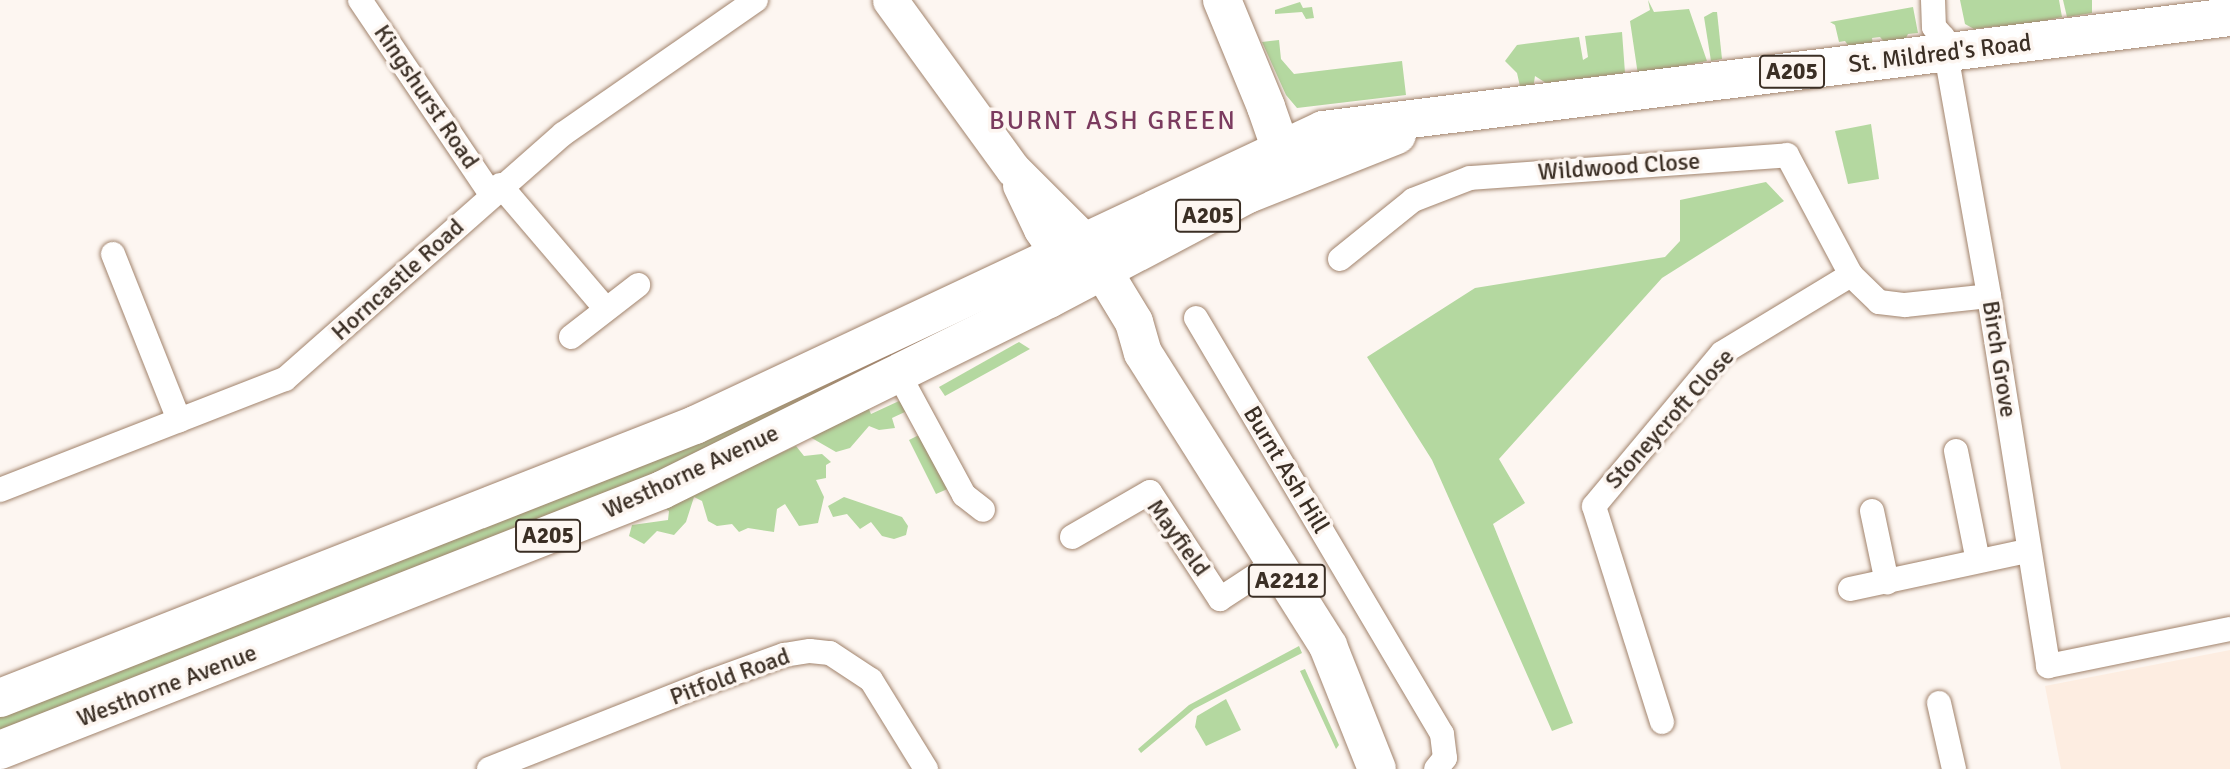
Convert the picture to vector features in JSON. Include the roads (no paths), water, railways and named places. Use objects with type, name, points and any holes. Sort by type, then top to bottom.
[{"type":"main road","name":"St. Mildred's Road","points":[[1275,165],[1323,130],[1946,53],[2224,12]]},
{"type":"main road","points":[[1229,15],[1256,79],[1275,165]]},
{"type":"main road","points":[[1229,15],[1275,165]]},
{"type":"main road","points":[[1256,79],[1291,119],[1323,130]]},
{"type":"main road","name":"St. Mildred's Road","points":[[1275,165],[1441,117]]},
{"type":"main road","name":"Westhorne Avenue","points":[[0,698],[695,425],[1082,262],[1275,165]]},
{"type":"main road","name":"Westhorne Avenue","points":[[0,750],[662,490],[897,372],[1082,262]]},
{"type":"main road","name":"A2212","points":[[1082,262],[1328,646],[1377,769]]},
{"type":"street","name":"Kingshurst Road","points":[[360,0],[496,189],[606,309]]},
{"type":"street","name":"Horncastle Road","points":[[0,490],[178,419],[266,388],[301,367],[496,189],[636,79],[756,0]]},
{"type":"street","points":[[890,0],[1082,262]]},
{"type":"street","name":"Birch Grove","points":[[1933,0],[1934,27],[1943,37],[1989,296],[2048,666],[2230,629]]},
{"type":"street","name":"Wildwood Close","points":[[1340,258],[1413,200],[1469,178],[1787,155],[1851,275]]},
{"type":"street","points":[[113,254],[178,419]]},
{"type":"street","points":[[1851,275],[1880,302],[1905,305],[1989,296]]},
{"type":"street","name":"Stoneycroft Close","points":[[1662,722],[1594,506],[1722,353],[1851,275]]},
{"type":"street","points":[[571,337],[638,285]]},
{"type":"street","name":"Burnt Ash Hill","points":[[1196,318],[1442,734],[1445,758],[1436,769]]},
{"type":"street","points":[[897,372],[964,495],[984,510]]},
{"type":"street","points":[[1956,451],[1978,562]]},
{"type":"street","name":"Mayfield","points":[[1072,537],[1150,492],[1220,598],[1275,563]]},
{"type":"street","points":[[1871,511],[1887,582]]},
{"type":"street","points":[[1850,589],[2028,551]]},
{"type":"street","name":"Pitfold Road","points":[[489,769],[709,682],[784,655],[810,651],[830,653],[871,680],[926,769]]},
{"type":"street","points":[[1939,703],[1954,769]]},
{"type":"district","name":"BURNT ASH GREEN","points":[[1113,122]]}]
